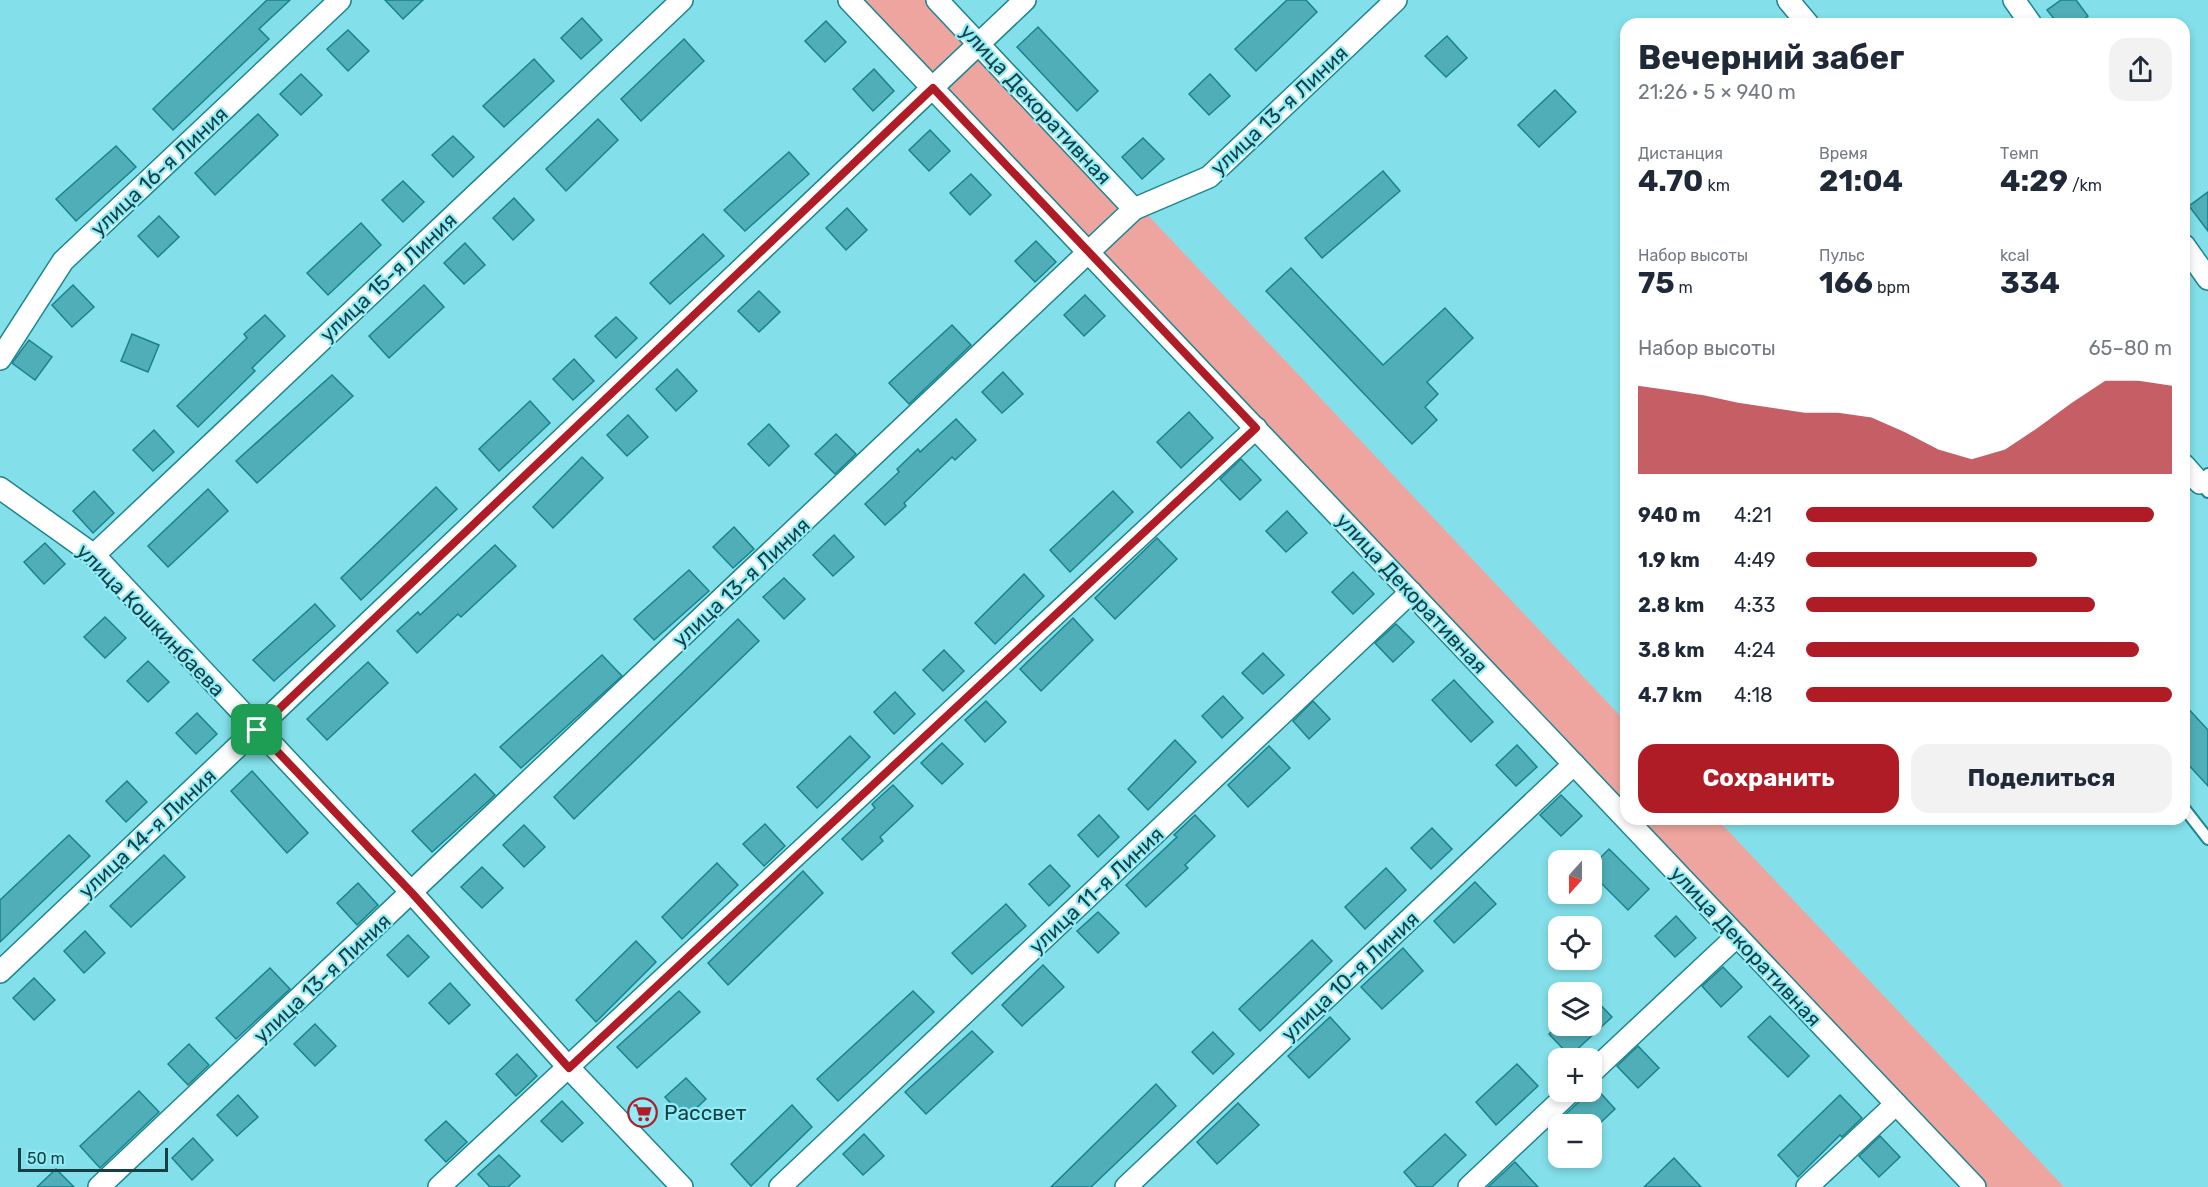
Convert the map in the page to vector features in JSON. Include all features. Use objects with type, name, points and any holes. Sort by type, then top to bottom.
[{"type":"street","name":"улица 16-я Линия","points":[[0,359],[63,261],[340,0]]},
{"type":"street","name":"улица 15-я Линия","points":[[94,555],[682,0]]},
{"type":"street","name":"улица Декоративная","points":[[849,0],[1620,813]]},
{"type":"street","name":"улица Декоративная","points":[[937,0],[1134,209]]},
{"type":"street","name":"улица 14-я Линия","points":[[0,972],[1025,0]]},
{"type":"street","name":"улица 13-я Линия","points":[[99,1187],[1134,209],[1209,177],[1396,0]]},
{"type":"street","points":[[1788,0],[1803,18]]},
{"type":"street","points":[[2014,0],[2027,18]]},
{"type":"street","points":[[2190,254],[2208,279]]},
{"type":"street","points":[[440,1187],[1256,428]]},
{"type":"street","points":[[2190,470],[2205,483]]},
{"type":"street","name":"улица Кошкинбаева","points":[[0,488],[94,555],[412,893],[569,1068],[682,1187]]},
{"type":"street","name":"улица 11-я Линия","points":[[780,1187],[1411,592]]},
{"type":"street","name":"улица 10-я Линия","points":[[1126,1187],[1574,764]]},
{"type":"street","name":"улица Декоративная","points":[[1632,825],[1975,1187]]},
{"type":"street","points":[[1602,1063],[1737,936]]},
{"type":"street","points":[[1469,1187],[1559,1102]]},
{"type":"street","points":[[1807,1187],[1896,1104]]},
{"type":"lane","points":[[2190,816],[2208,838]]},
{"type":"shaded area","points":[[859,0],[945,0],[1620,716],[1620,801]]},
{"type":"shaded area","points":[[1643,825],[1723,825],[2064,1187],[1987,1187]]},
{"type":"building","points":[[267,0],[290,0],[259,29],[269,39],[173,130],[153,109]]},
{"type":"building","points":[[385,0],[423,0],[403,19]]},
{"type":"building","points":[[1287,0],[1306,0],[1317,12],[1256,71],[1235,49]]},
{"type":"building","points":[[2061,0],[2076,0],[2088,16],[2086,18],[2053,18],[2047,10]]},
{"type":"building","points":[[582,18],[602,40],[581,59],[561,38]]},
{"type":"building","points":[[826,21],[846,42],[825,62],[805,41]]},
{"type":"building","points":[[1038,27],[1098,91],[1077,111],[1017,47]]},
{"type":"building","points":[[348,30],[369,51],[348,71],[327,49]]},
{"type":"building","points":[[1447,36],[1467,58],[1446,77],[1425,56]]},
{"type":"building","points":[[684,39],[704,61],[641,121],[621,99]]},
{"type":"building","points":[[534,59],[554,81],[504,127],[483,106]]},
{"type":"building","points":[[874,69],[894,91],[873,111],[853,89]]},
{"type":"building","points":[[301,74],[322,95],[301,115],[280,94]]},
{"type":"building","points":[[1210,74],[1230,96],[1209,115],[1189,94]]},
{"type":"building","points":[[1555,90],[1576,112],[1539,147],[1518,125]]},
{"type":"building","points":[[258,114],[278,135],[215,195],[195,173]]},
{"type":"building","points":[[598,119],[618,140],[566,191],[546,169]]},
{"type":"building","points":[[930,130],[950,151],[929,171],[909,150]]},
{"type":"building","points":[[453,136],[474,157],[453,177],[432,155]]},
{"type":"building","points":[[1143,138],[1164,159],[1142,179],[1122,157]]},
{"type":"building","points":[[116,146],[136,167],[76,221],[56,199]]},
{"type":"building","points":[[789,152],[809,174],[745,231],[724,210]]},
{"type":"building","points":[[1383,171],[1400,191],[1322,258],[1305,238]]},
{"type":"building","points":[[971,174],[991,195],[970,215],[950,193]]},
{"type":"building","points":[[403,181],[424,202],[403,222],[382,200]]},
{"type":"building","points":[[2208,192],[2208,231],[2190,207]]},
{"type":"building","points":[[514,198],[534,220],[513,240],[493,218]]},
{"type":"building","points":[[847,208],[867,230],[846,250],[826,228]]},
{"type":"building","points":[[159,216],[179,237],[158,257],[138,236]]},
{"type":"building","points":[[361,223],[381,245],[328,295],[307,273]]},
{"type":"building","points":[[703,234],[724,256],[670,304],[650,283]]},
{"type":"building","points":[[1036,241],[1056,262],[1035,282],[1015,261]]},
{"type":"building","points":[[465,243],[485,265],[464,284],[444,263]]},
{"type":"building","points":[[1291,268],[1383,365],[1445,308],[1473,338],[1427,382],[1438,394],[1425,407],[1437,420],[1412,444],[1266,291]]},
{"type":"building","points":[[73,285],[94,307],[72,327],[52,305]]},
{"type":"building","points":[[424,285],[444,307],[389,358],[369,336]]},
{"type":"building","points":[[759,291],[780,312],[759,332],[738,311]]},
{"type":"building","points":[[1085,295],[1105,316],[1084,336],[1064,315]]},
{"type":"building","points":[[265,315],[285,336],[252,368],[255,371],[198,427],[177,406],[247,338],[244,334]]},
{"type":"building","points":[[616,317],[637,338],[616,358],[595,336]]},
{"type":"building","points":[[952,325],[971,345],[909,404],[889,383]]},
{"type":"building","points":[[132,334],[159,345],[148,372],[121,361]]},
{"type":"building","points":[[29,340],[52,357],[35,380],[12,363]]},
{"type":"building","points":[[574,359],[594,381],[573,400],[553,379]]},
{"type":"building","points":[[677,369],[697,391],[676,411],[656,389]]},
{"type":"building","points":[[1003,372],[1023,394],[1002,413],[982,392]]},
{"type":"building","points":[[332,375],[353,396],[257,483],[236,461]]},
{"type":"building","points":[[530,401],[550,423],[499,471],[479,449]]},
{"type":"building","points":[[1189,412],[1213,438],[1181,468],[1157,442]]},
{"type":"building","points":[[628,415],[648,437],[627,456],[607,435]]},
{"type":"building","points":[[956,419],[976,440],[955,460],[952,457],[904,503],[906,506],[885,525],[865,504],[899,472],[897,469],[918,449],[920,452]]},
{"type":"building","points":[[769,424],[789,446],[769,466],[748,444]]},
{"type":"building","points":[[154,430],[174,452],[153,471],[133,450]]},
{"type":"building","points":[[836,434],[856,454],[835,474],[815,454]]},
{"type":"building","points":[[582,457],[603,478],[553,528],[533,507]]},
{"type":"building","points":[[1241,459],[1261,480],[1240,500],[1220,479]]},
{"type":"building","points":[[436,487],[457,509],[361,600],[341,578]]},
{"type":"building","points":[[208,489],[228,511],[168,567],[148,546]]},
{"type":"building","points":[[94,491],[114,513],[93,533],[73,511]]},
{"type":"building","points":[[1113,491],[1133,512],[1070,572],[1050,550]]},
{"type":"building","points":[[1287,511],[1307,533],[1286,552],[1266,531]]},
{"type":"building","points":[[734,527],[754,549],[733,568],[713,547]]},
{"type":"building","points":[[834,535],[854,557],[833,576],[813,555]]},
{"type":"building","points":[[1157,538],[1177,559],[1115,619],[1095,598]]},
{"type":"building","points":[[45,543],[65,564],[44,584],[24,562]]},
{"type":"building","points":[[495,545],[516,566],[461,617],[458,614],[417,653],[397,631],[418,612],[420,615]]},
{"type":"building","points":[[689,570],[709,591],[654,640],[634,619]]},
{"type":"building","points":[[1353,572],[1374,594],[1353,614],[1332,592]]},
{"type":"building","points":[[1024,574],[1044,596],[995,644],[975,623]]},
{"type":"building","points":[[784,578],[805,599],[784,619],[763,597]]},
{"type":"building","points":[[315,604],[335,626],[274,681],[253,660]]},
{"type":"building","points":[[105,617],[126,638],[105,658],[84,637]]},
{"type":"building","points":[[1073,618],[1093,640],[1041,691],[1020,669]]},
{"type":"building","points":[[738,619],[759,641],[574,819],[554,797]]},
{"type":"building","points":[[1396,624],[1414,642],[1393,662],[1375,643]]},
{"type":"building","points":[[944,650],[964,671],[943,691],[923,670]]},
{"type":"building","points":[[1263,653],[1284,675],[1263,694],[1242,673]]},
{"type":"building","points":[[602,655],[622,676],[521,768],[500,747]]},
{"type":"building","points":[[148,661],[169,682],[148,702],[127,681]]},
{"type":"building","points":[[368,662],[388,683],[327,740],[307,719]]},
{"type":"building","points":[[1454,680],[1493,722],[1471,742],[1432,700]]},
{"type":"building","points":[[895,692],[915,714],[894,734],[874,712]]},
{"type":"building","points":[[1223,696],[1243,718],[1222,738],[1202,716]]},
{"type":"building","points":[[986,701],[1006,722],[985,742],[965,720]]},
{"type":"building","points":[[1313,701],[1330,719],[1309,739],[1293,721]]},
{"type":"building","points":[[2190,710],[2208,730],[2208,786],[2190,766]]},
{"type":"building","points":[[197,713],[217,734],[196,754],[176,733]]},
{"type":"building","points":[[850,736],[870,757],[817,808],[797,787]]},
{"type":"building","points":[[1175,740],[1196,762],[1148,810],[1128,789]]},
{"type":"building","points":[[942,743],[963,764],[942,784],[921,763]]},
{"type":"building","points":[[1517,745],[1537,767],[1516,786],[1496,765]]},
{"type":"building","points":[[1269,746],[1290,768],[1248,807],[1228,785]]},
{"type":"building","points":[[252,771],[308,833],[287,853],[231,791]]},
{"type":"building","points":[[475,774],[495,795],[432,852],[412,831]]},
{"type":"building","points":[[127,781],[147,802],[126,822],[106,801]]},
{"type":"building","points":[[893,785],[913,806],[880,837],[883,841],[862,860],[842,839],[875,808],[872,804]]},
{"type":"building","points":[[1561,795],[1582,816],[1561,836],[1540,815]]},
{"type":"building","points":[[1099,815],[1119,837],[1098,857],[1078,835]]},
{"type":"building","points":[[1195,815],[1215,836],[1185,865],[1188,868],[1146,907],[1126,885],[1177,837],[1174,835]]},
{"type":"building","points":[[765,824],[785,846],[764,866],[743,844]]},
{"type":"building","points":[[524,825],[545,847],[524,867],[503,845]]},
{"type":"building","points":[[1432,828],[1452,849],[1431,869],[1411,848]]},
{"type":"building","points":[[69,835],[90,856],[0,942],[0,900]]},
{"type":"building","points":[[1609,849],[1649,889],[1628,910],[1602,884],[1602,856]]},
{"type":"building","points":[[164,855],[185,877],[131,927],[110,906]]},
{"type":"building","points":[[717,863],[738,885],[682,939],[662,917]]},
{"type":"building","points":[[1050,865],[1070,886],[1049,906],[1029,884]]},
{"type":"building","points":[[482,867],[503,888],[482,908],[461,887]]},
{"type":"building","points":[[1386,868],[1406,890],[1365,929],[1345,907]]},
{"type":"building","points":[[803,871],[823,893],[728,985],[708,963]]},
{"type":"building","points":[[1475,882],[1496,904],[1454,943],[1434,921]]},
{"type":"building","points":[[358,883],[378,905],[357,925],[337,903]]},
{"type":"building","points":[[1006,904],[1026,926],[972,974],[952,953]]},
{"type":"building","points":[[1098,912],[1119,933],[1098,953],[1077,931]]},
{"type":"building","points":[[1676,916],[1696,938],[1675,957],[1655,936]]},
{"type":"building","points":[[85,931],[105,953],[84,973],[64,951]]},
{"type":"building","points":[[408,935],[429,957],[408,977],[387,955]]},
{"type":"building","points":[[1312,940],[1332,961],[1260,1031],[1239,1009]]},
{"type":"building","points":[[636,941],[656,962],[596,1022],[576,1000]]},
{"type":"building","points":[[1403,948],[1423,971],[1382,1009],[1361,987]]},
{"type":"building","points":[[1043,965],[1064,987],[1022,1026],[1002,1005]]},
{"type":"building","points":[[1723,967],[1742,987],[1721,1007],[1702,986]]},
{"type":"building","points":[[270,968],[290,989],[236,1039],[216,1018]]},
{"type":"building","points":[[34,978],[55,1000],[34,1020],[13,998]]},
{"type":"building","points":[[450,983],[470,1005],[449,1024],[429,1003]]},
{"type":"building","points":[[679,991],[700,1012],[637,1068],[617,1047]]},
{"type":"building","points":[[913,991],[934,1012],[838,1101],[817,1079]]},
{"type":"building","points":[[1602,1006],[1612,1017],[1602,1026]]},
{"type":"building","points":[[1770,1016],[1809,1056],[1788,1077],[1748,1037]]},
{"type":"building","points":[[1330,1017],[1350,1039],[1309,1078],[1288,1056]]},
{"type":"building","points":[[315,1024],[336,1046],[315,1066],[294,1044]]},
{"type":"building","points":[[972,1031],[993,1052],[926,1114],[905,1092]]},
{"type":"building","points":[[1213,1032],[1234,1054],[1213,1074],[1192,1052]]},
{"type":"building","points":[[1551,1036],[1592,1036],[1579,1048],[1562,1048]]},
{"type":"building","points":[[189,1044],[209,1065],[188,1085],[168,1064]]},
{"type":"building","points":[[1638,1046],[1659,1068],[1638,1088],[1617,1066]]},
{"type":"building","points":[[517,1054],[537,1076],[516,1096],[496,1074]]},
{"type":"building","points":[[1517,1064],[1538,1086],[1496,1125],[1476,1102]]},
{"type":"building","points":[[686,1078],[706,1099],[685,1119],[665,1097]]},
{"type":"building","points":[[1156,1084],[1176,1106],[1091,1187],[1051,1187]]},
{"type":"building","points":[[139,1091],[159,1112],[100,1168],[80,1146]]},
{"type":"building","points":[[238,1095],[258,1117],[237,1136],[217,1115]]},
{"type":"building","points":[[1602,1095],[1615,1109],[1602,1121],[1602,1114],[1566,1114],[1579,1102],[1602,1102]]},
{"type":"building","points":[[1840,1095],[1862,1118],[1842,1137],[1840,1135],[1798,1177],[1778,1155]]},
{"type":"building","points":[[562,1101],[583,1123],[562,1142],[541,1121]]},
{"type":"building","points":[[1238,1103],[1259,1125],[1217,1164],[1197,1142]]},
{"type":"building","points":[[792,1105],[812,1127],[751,1186],[731,1164]]},
{"type":"building","points":[[446,1121],[467,1142],[446,1162],[425,1140]]},
{"type":"building","points":[[864,1134],[884,1156],[863,1175],[843,1154]]},
{"type":"building","points":[[1445,1134],[1466,1155],[1432,1187],[1417,1187],[1404,1172]]},
{"type":"building","points":[[1880,1136],[1900,1157],[1879,1177],[1859,1156]]},
{"type":"building","points":[[193,1138],[213,1160],[192,1180],[172,1158]]},
{"type":"building","points":[[499,1155],[520,1176],[508,1187],[490,1187],[478,1174]]},
{"type":"building","points":[[1674,1158],[1701,1187],[1644,1187]]},
{"type":"building","points":[[1515,1162],[1538,1187],[1488,1187]]},
{"type":"building","points":[[56,1169],[74,1187],[37,1187]]},
{"type":"place","name":"Рассвет","points":[[643,1112]]},
{"type":"route","points":[[933,88],[1256,428],[569,1068],[412,893],[257,730],[933,88]]}]
